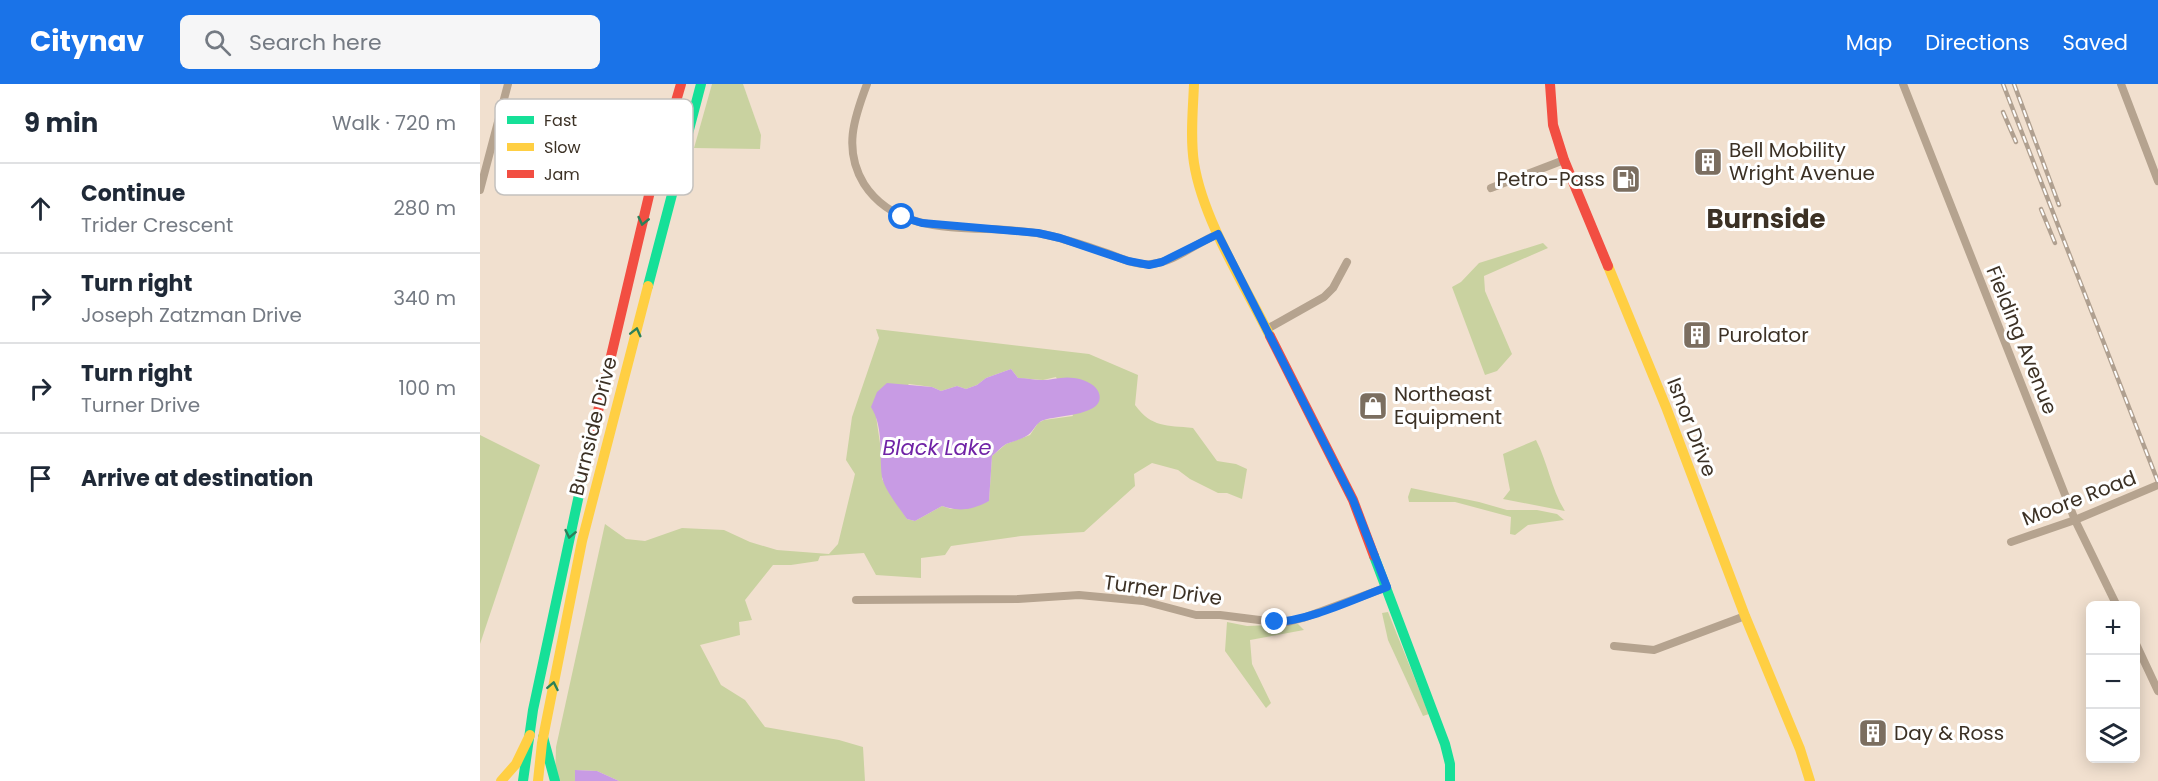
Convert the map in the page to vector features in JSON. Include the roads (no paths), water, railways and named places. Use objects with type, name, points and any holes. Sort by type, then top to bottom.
[{"type":"main road","name":"Burnside Drive","points":[[677,99],[681,84]]},
{"type":"main road","name":"Burnside Drive","points":[[693,115],[701,84]]},
{"type":"main road","points":[[1194,84],[1192,144],[1203,199],[1218,234],[1353,500],[1445,744],[1450,764],[1450,781]]},
{"type":"main road","name":"Isnor Drive","points":[[1550,84],[1553,125],[1564,160],[1666,407],[1745,616],[1800,749],[1810,781]]},
{"type":"main road","name":"Burnside Drive","points":[[523,781],[533,710],[587,454],[649,195]]},
{"type":"main road","name":"Burnside Drive","points":[[538,781],[543,737],[582,541],[672,195]]},
{"type":"main road","points":[[501,781],[516,764],[530,735]]},
{"type":"main road","points":[[543,737],[555,781]]},
{"type":"street","points":[[504,99],[508,84]]},
{"type":"street","points":[[867,84],[854,118],[852,147],[854,160],[862,180],[878,202],[902,217],[922,223],[1038,233],[1128,261],[1149,265],[1162,262],[1218,234]]},
{"type":"street","name":"Fielding Avenue","points":[[1903,84],[2075,520],[2114,601]]},
{"type":"street","points":[[2121,84],[2158,181]]},
{"type":"street","points":[[480,190],[495,133]]},
{"type":"street","points":[[1491,188],[1564,160]]},
{"type":"street","points":[[1267,329],[1324,297],[1333,288],[1347,262]]},
{"type":"street","name":"Moore Road","points":[[2011,542],[2075,520],[2158,485]]},
{"type":"street","name":"Turner Drive","points":[[856,600],[1018,599],[1079,595],[1143,601],[1196,615],[1220,615],[1288,622],[1387,587]]},
{"type":"street","points":[[1614,646],[1654,650],[1745,616]]},
{"type":"street","points":[[2140,653],[2158,691]]},
{"type":"water","name":"Black Lake","points":[[1011,369],[1018,378],[1084,380],[1096,388],[1100,399],[1089,410],[1041,421],[1028,435],[1006,444],[992,456],[989,501],[966,509],[942,506],[915,521],[907,519],[883,482],[878,424],[871,407],[877,392],[887,383],[932,387],[941,391],[957,386],[966,389],[986,378]]},
{"type":"water","points":[[575,770],[597,771],[619,781],[575,781]]},
{"type":"railway","points":[[2003,84],[2158,482]]},
{"type":"railway","points":[[2014,84],[2059,205]]},
{"type":"railway","points":[[2003,112],[2016,142]]},
{"type":"railway","points":[[2041,209],[2055,243]]},
{"type":"place","name":"Bell Mobility Wright Avenue","points":[[1708,162]]},
{"type":"place","name":"Petro-Pass","points":[[1626,179]]},
{"type":"place","name":"Purolator","points":[[1697,335]]},
{"type":"place","name":"Northeast Equipment","points":[[1373,406]]},
{"type":"place","name":"Day & Ross","points":[[1873,733]]},
{"type":"district","name":"Burnside","points":[[1766,219]]}]
